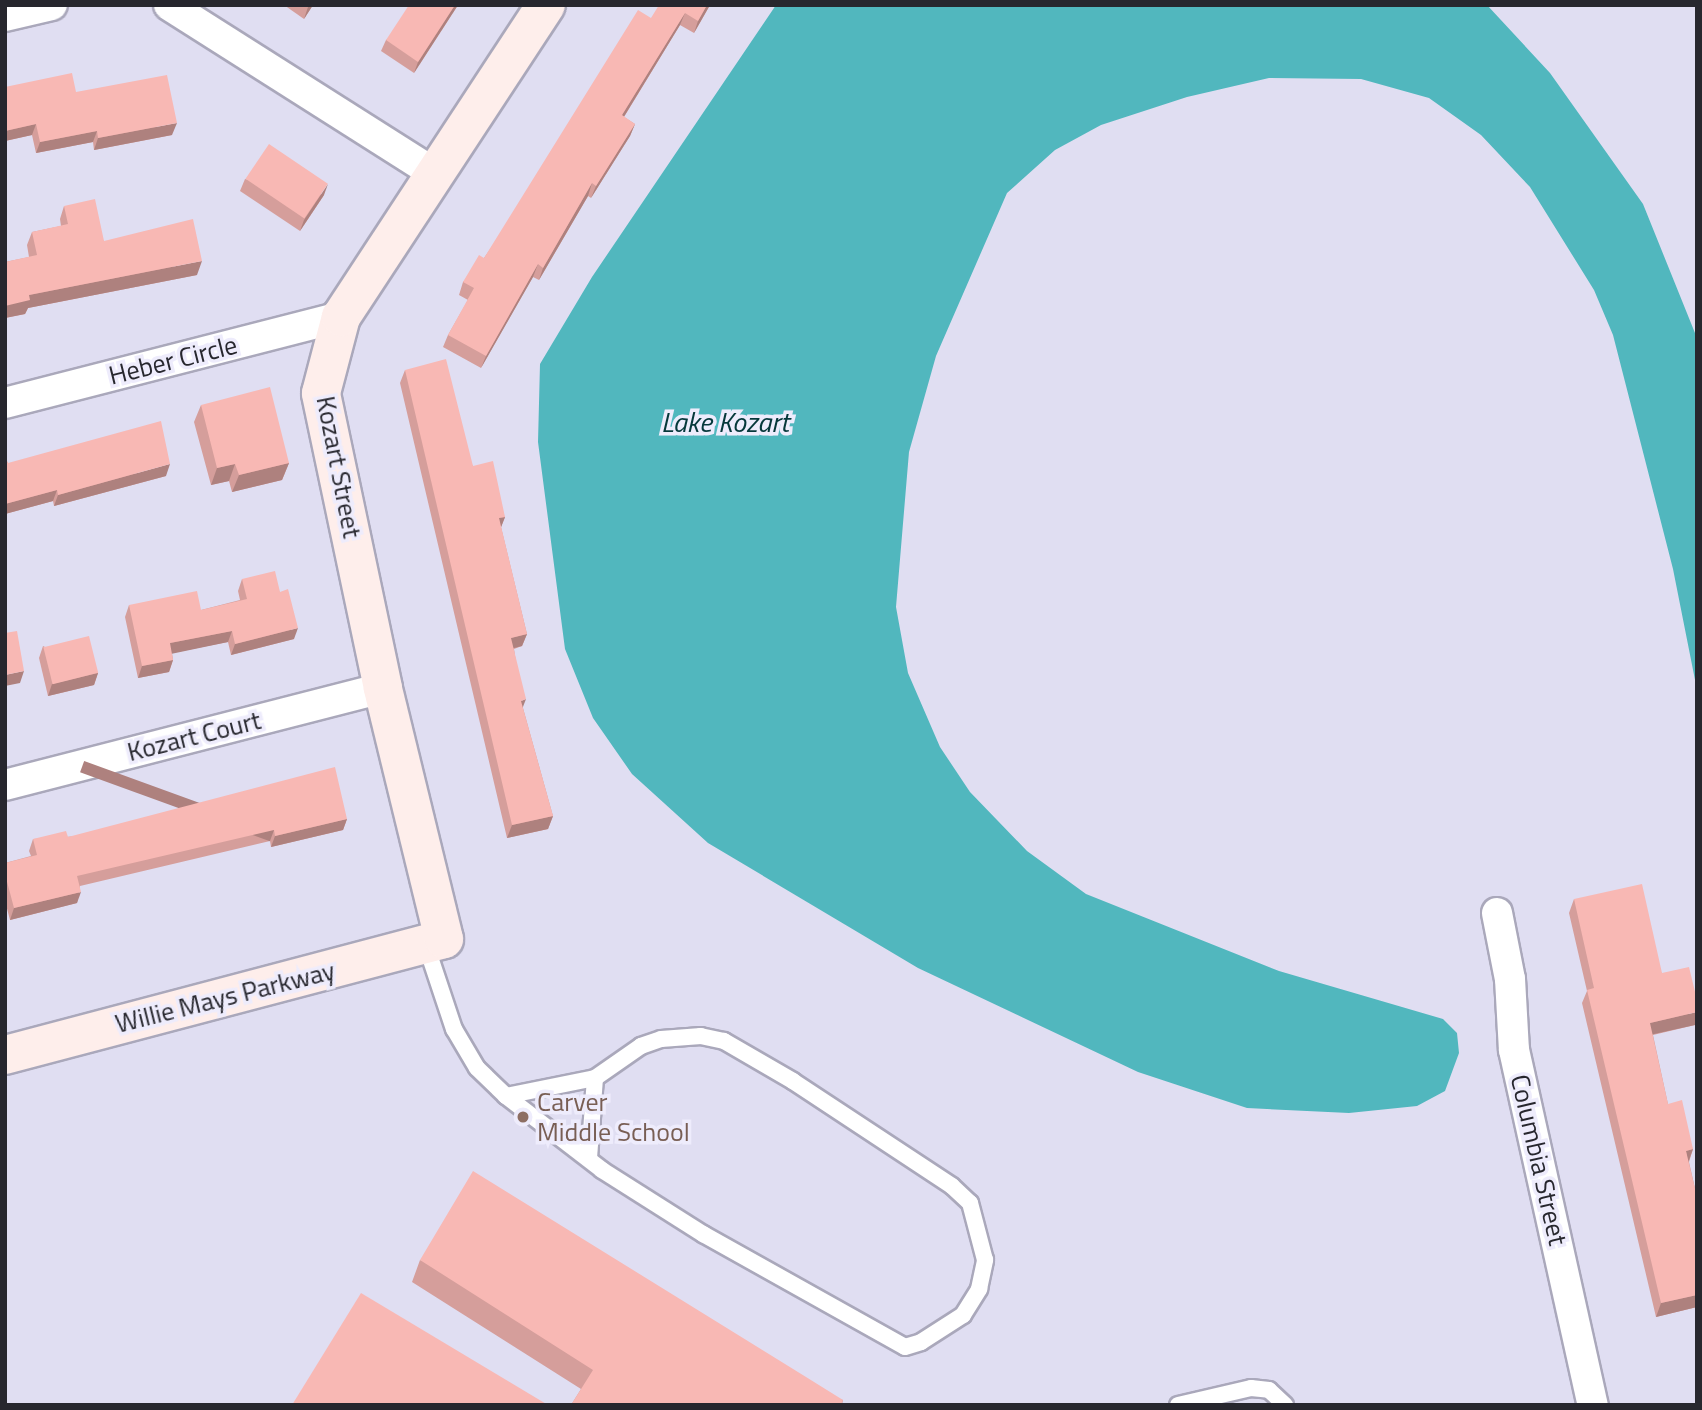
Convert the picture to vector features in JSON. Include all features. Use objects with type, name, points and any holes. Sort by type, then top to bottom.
[{"type":"street","points":[[5,16],[52,5]]},
{"type":"street","points":[[169,5],[434,173]]},
{"type":"street","name":"Kozart Street","points":[[435,942],[321,393],[341,317],[546,5]]},
{"type":"street","name":"Heber Circle","points":[[5,403],[341,317]]},
{"type":"street","name":"Kozart Court","points":[[5,785],[383,688]]},
{"type":"street","name":"Columbia Street","points":[[1497,913],[1510,979],[1514,1050],[1593,1405]]},
{"type":"street","name":"Willie Mays Parkway","points":[[5,1055],[435,942]]},
{"type":"lane","points":[[435,942],[454,1029],[477,1068],[506,1096],[589,1158],[703,1234],[905,1347],[921,1342],[963,1315],[979,1289],[985,1259],[970,1203],[951,1186],[793,1081],[724,1041],[701,1036],[661,1039],[641,1046],[595,1078],[506,1096]]},
{"type":"lane","points":[[589,1158],[595,1078]]},
{"type":"lane","points":[[1178,1405],[1251,1388],[1269,1390],[1285,1405]]},
{"type":"water","name":"Lake Kozart","points":[[776,5],[1487,5],[1550,73],[1643,204],[1697,338],[1697,690],[1673,569],[1613,335],[1594,290],[1530,187],[1481,135],[1429,98],[1361,79],[1269,78],[1187,97],[1101,125],[1055,150],[1007,193],[936,356],[909,452],[896,607],[908,673],[940,747],[970,792],[1027,851],[1086,894],[1279,971],[1443,1019],[1457,1033],[1459,1053],[1445,1091],[1417,1106],[1349,1113],[1247,1108],[1138,1072],[918,968],[708,843],[632,774],[593,718],[565,649],[538,442],[540,364],[592,277]]},
{"type":"building","points":[[409,5],[455,5],[418,62],[386,40]]},
{"type":"building","points":[[659,5],[707,5],[698,21],[685,13],[622,115],[635,124],[596,186],[592,183],[543,268],[538,264],[486,356],[448,335],[474,288],[463,282],[479,255],[484,258],[638,10],[651,18]]},
{"type":"building","points":[[72,73],[76,92],[167,75],[177,123],[98,138],[97,131],[40,142],[36,124],[5,131],[5,87]]},
{"type":"building","points":[[269,144],[328,184],[304,219],[246,179]]},
{"type":"building","points":[[95,199],[104,241],[193,219],[202,261],[29,295],[30,300],[5,306],[5,262],[37,255],[32,232],[68,224],[64,206]]},
{"type":"building","points":[[446,359],[473,466],[493,461],[505,517],[499,518],[527,634],[511,638],[526,699],[521,701],[553,816],[512,825],[405,370]]},
{"type":"building","points":[[270,387],[289,463],[239,475],[235,464],[217,468],[201,405]]},
{"type":"building","points":[[161,421],[170,464],[58,495],[57,490],[5,504],[6,458],[8,463]]},
{"type":"building","points":[[275,571],[280,592],[288,589],[298,628],[235,644],[232,631],[170,643],[173,660],[142,666],[129,605],[197,591],[201,610],[247,599],[242,579]]},
{"type":"building","points":[[17,631],[24,671],[5,675],[5,633]]},
{"type":"building","points":[[89,636],[98,673],[53,684],[43,647]]},
{"type":"building","points":[[335,767],[347,819],[275,836],[274,830],[77,876],[81,892],[14,908],[5,874],[5,863],[37,855],[33,839],[66,831],[68,837]]},
{"type":"building","points":[[1642,884],[1662,973],[1689,967],[1697,1000],[1697,1012],[1650,1023],[1668,1104],[1682,1100],[1693,1149],[1686,1151],[1697,1197],[1697,1295],[1661,1303],[1587,990],[1594,988],[1574,899]]},
{"type":"building","points":[[473,1171],[843,1400],[841,1405],[571,1405],[593,1370],[420,1260]]},
{"type":"building","points":[[361,1293],[548,1405],[292,1405]]},
{"type":"place","name":"Carver Middle School","points":[[523,1117]]}]
